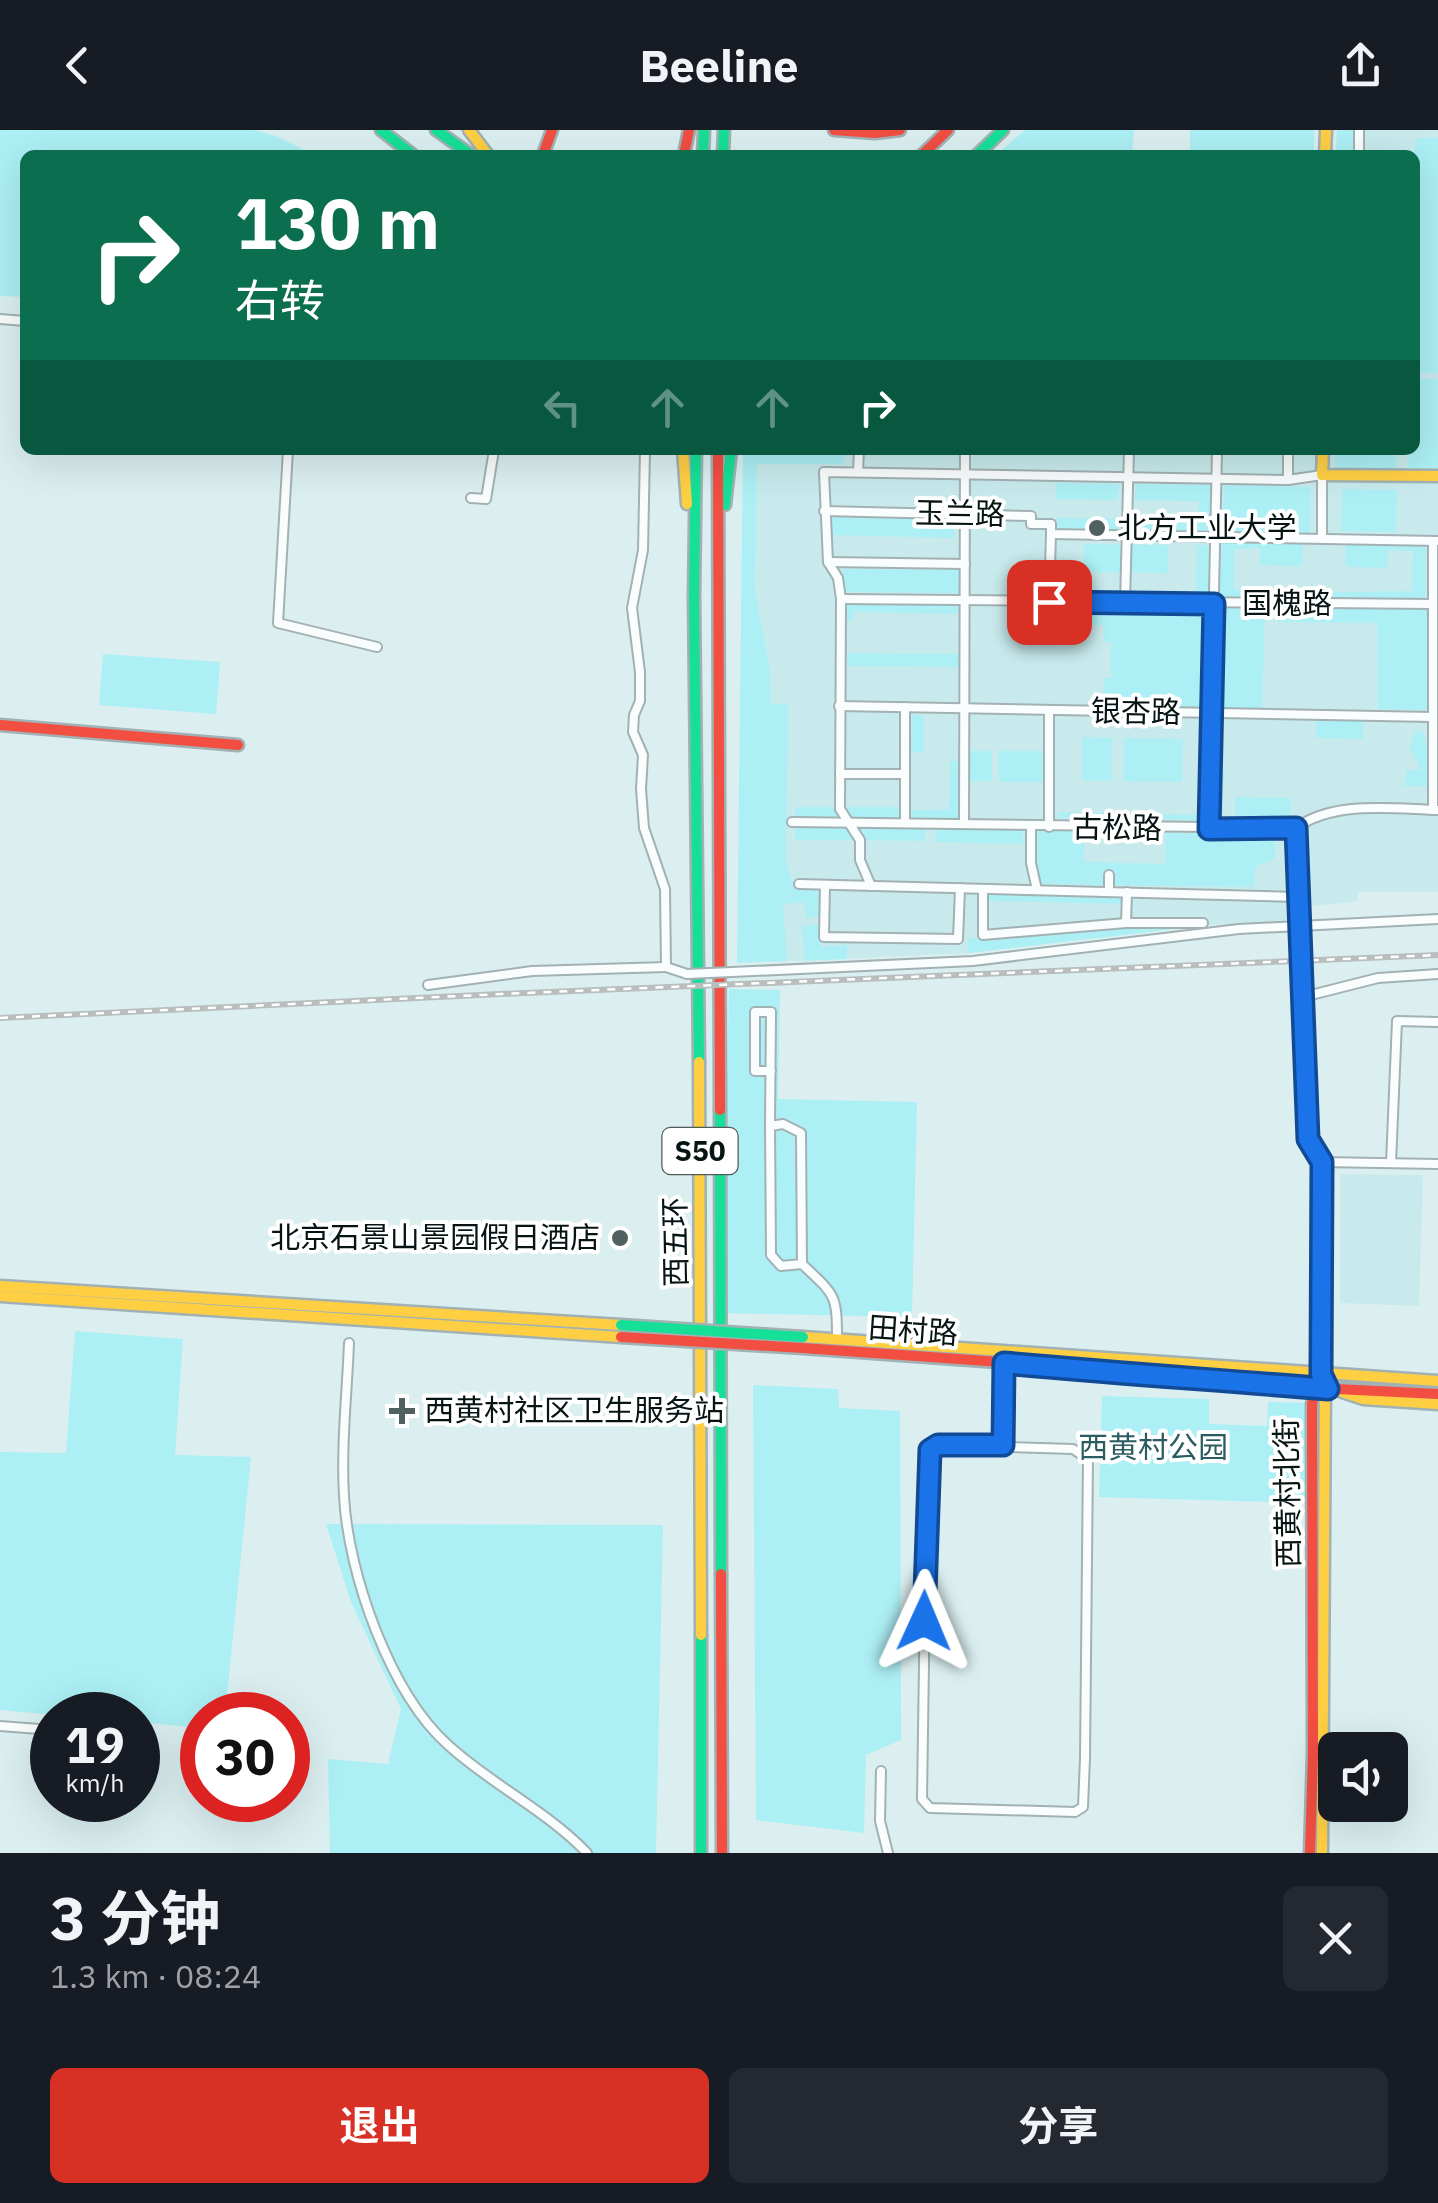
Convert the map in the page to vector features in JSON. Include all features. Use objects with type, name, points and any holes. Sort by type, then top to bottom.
[{"type":"main road","points":[[381,130],[407,150]]},
{"type":"main road","points":[[436,130],[464,150]]},
{"type":"main road","points":[[834,130],[900,130]]},
{"type":"main road","points":[[927,150],[948,130]]},
{"type":"main road","points":[[982,150],[1004,130]]},
{"type":"main road","points":[[683,455],[694,596]]},
{"type":"main road","name":"西五环","points":[[696,455],[701,1853]]},
{"type":"main road","name":"西五环","points":[[718,455],[722,1853]]},
{"type":"main road","points":[[717,596],[731,455]]},
{"type":"main road","points":[[1322,455],[1322,475],[1438,476]]},
{"type":"main road","points":[[0,725],[238,745]]},
{"type":"main road","points":[[0,1286],[621,1331]]},
{"type":"main road","points":[[0,1296],[803,1342]]},
{"type":"main road","name":"田村路","points":[[803,1342],[837,1339],[1438,1382]]},
{"type":"main road","name":"田村路","points":[[803,1342],[1004,1363],[1194,1376],[1237,1384],[1438,1394]]},
{"type":"main road","name":"西黄村北街","points":[[1310,1853],[1314,1755],[1313,1388],[1321,1374],[1332,1390],[1322,1853]]},
{"type":"main road","points":[[1332,1390],[1363,1399],[1438,1404]]},
{"type":"street","points":[[288,455],[278,623],[377,647]]},
{"type":"street","points":[[471,498],[486,499],[493,455]]},
{"type":"street","points":[[644,455],[643,550],[632,608],[640,672],[634,732],[643,755],[644,828],[665,889],[666,967]]},
{"type":"street","points":[[858,455],[858,472]]},
{"type":"street","points":[[964,824],[965,455]]},
{"type":"street","points":[[1125,603],[1129,455]]},
{"type":"street","points":[[1209,829],[1217,455]]},
{"type":"street","points":[[1288,455],[1288,480]]},
{"type":"street","points":[[871,886],[860,860],[860,840],[840,809],[841,600],[838,578],[828,562],[824,472],[1288,480],[1322,475],[1322,539]]},
{"type":"street","name":"玉兰路","points":[[824,511],[1031,516],[1031,524],[1051,524],[1051,534],[1436,542]]},
{"type":"street","points":[[1049,602],[1051,534]]},
{"type":"street","points":[[1436,542],[1436,810]]},
{"type":"street","points":[[828,562],[965,564]]},
{"type":"street","name":"国槐路","points":[[841,600],[1433,604]]},
{"type":"street","name":"银杏路","points":[[840,706],[1434,717]]},
{"type":"street","points":[[905,708],[905,823]]},
{"type":"street","points":[[1048,826],[1049,710]]},
{"type":"street","points":[[840,774],[905,774]]},
{"type":"street","name":"古松路","points":[[792,822],[1296,828],[1306,821],[1342,812],[1436,810]]},
{"type":"street","points":[[1031,826],[1031,863],[1037,890]]},
{"type":"street","points":[[1296,828],[1308,1139],[1322,1162],[1321,1374]]},
{"type":"street","points":[[1109,874],[1109,892]]},
{"type":"street","points":[[799,884],[1297,897]]},
{"type":"street","points":[[825,885],[824,937],[958,939],[960,888]]},
{"type":"street","points":[[983,890],[983,934],[1126,923],[1203,923]]},
{"type":"street","points":[[1126,923],[1127,892]]},
{"type":"street","points":[[428,985],[532,971],[666,967],[686,974],[973,961],[1239,929],[1438,919]]},
{"type":"street","points":[[1303,997],[1378,978],[1438,974]]},
{"type":"street","points":[[772,1072],[755,1071],[755,1012],[771,1012],[772,1072],[771,1255],[782,1266],[802,1264]]},
{"type":"street","points":[[1391,1163],[1397,1021],[1438,1022]]},
{"type":"street","points":[[770,1126],[783,1124],[801,1132],[802,1264],[826,1286],[837,1304],[837,1339]]},
{"type":"street","points":[[1322,1162],[1438,1164]]},
{"type":"street","points":[[349,1344],[344,1497],[351,1544],[373,1623],[402,1687],[423,1721],[447,1745],[488,1780],[572,1837],[587,1853]]},
{"type":"street","points":[[1003,1445],[1004,1363]]},
{"type":"street","points":[[938,1445],[1003,1445],[1073,1448],[1086,1456],[1089,1464],[1085,1774],[1083,1807],[1074,1812],[930,1808],[922,1799],[928,1455],[938,1445]]},
{"type":"street","points":[[0,1726],[30,1728]]},
{"type":"street","points":[[881,1771],[880,1821],[888,1853]]},
{"type":"shaded area","name":"北方工业大学","points":[[1337,130],[1438,130],[1438,892],[1358,892],[1358,901],[1312,906],[1312,921],[1207,925],[968,953],[773,962],[770,669],[755,591],[757,463],[843,464],[844,455],[1420,455],[1420,150],[1336,150]]},
{"type":"shaded area","points":[[1340,1174],[1423,1175],[1419,1306],[1340,1303]]},
{"type":"green space","points":[[0,130],[254,130],[304,150],[20,150],[20,297],[0,296]]},
{"type":"green space","points":[[1025,130],[1134,130],[1132,150],[1002,150]]},
{"type":"green space","points":[[1190,130],[1314,130],[1314,150],[1190,150]]},
{"type":"green space","points":[[1337,130],[1354,130],[1354,150],[1336,150]]},
{"type":"green space","points":[[1417,138],[1438,138],[1438,373],[1420,372],[1420,150],[1413,150]]},
{"type":"green space","points":[[1420,379],[1438,379],[1438,468],[1408,468],[1409,455],[1420,455]]},
{"type":"green space","points":[[743,455],[844,455],[844,464],[757,464],[755,591],[770,669],[771,704],[788,704],[786,863],[795,888],[820,889],[820,916],[806,918],[804,902],[783,904],[787,961],[737,963]]},
{"type":"green space","points":[[1335,455],[1396,455],[1396,469],[1335,469]]},
{"type":"green space","points":[[1056,483],[1119,484],[1118,500],[1056,499]]},
{"type":"green space","points":[[1136,484],[1212,485],[1212,531],[1135,530],[1135,521],[1199,521],[1199,501],[1135,500]]},
{"type":"green space","points":[[1224,485],[1311,487],[1310,533],[1222,531]]},
{"type":"green space","points":[[1342,489],[1397,490],[1396,532],[1341,531]]},
{"type":"green space","points":[[830,517],[955,520],[954,538],[833,535]]},
{"type":"green space","points":[[1056,518],[1118,519],[1118,530],[1056,529]]},
{"type":"green space","points":[[1221,542],[1303,543],[1300,566],[1260,565],[1260,548],[1234,549],[1234,589],[1300,593],[1412,591],[1413,551],[1388,550],[1387,568],[1348,567],[1346,544],[1426,546],[1425,599],[1220,598]]},
{"type":"green space","points":[[1084,544],[1168,545],[1168,573],[1084,572]]},
{"type":"green space","points":[[1197,545],[1211,545],[1210,600],[1196,600]]},
{"type":"green space","points":[[843,569],[959,570],[959,593],[843,592]]},
{"type":"green space","points":[[845,604],[958,605],[958,614],[854,612],[853,621],[844,621]]},
{"type":"green space","points":[[1060,606],[1206,608],[1207,624],[1220,624],[1220,608],[1265,609],[1262,710],[1103,706],[1104,678],[1111,678],[1111,643],[1104,642],[1104,625],[1060,624]]},
{"type":"green space","points":[[1277,608],[1427,609],[1427,710],[1378,709],[1377,623],[1277,622]]},
{"type":"green space","points":[[848,653],[959,654],[959,667],[847,666]]},
{"type":"green space","points":[[103,654],[220,662],[216,714],[99,705]]},
{"type":"green space","points":[[912,715],[924,715],[924,752],[911,752]]},
{"type":"green space","points":[[1316,720],[1363,721],[1363,739],[1316,738]]},
{"type":"green space","points":[[1415,731],[1423,732],[1429,786],[1404,786],[1407,770],[1421,770],[1410,748]]},
{"type":"green space","points":[[1082,737],[1112,738],[1111,781],[1082,780]]},
{"type":"green space","points":[[1124,738],[1183,739],[1182,782],[1123,781]]},
{"type":"green space","points":[[970,751],[992,751],[992,781],[970,781]]},
{"type":"green space","points":[[999,751],[1044,751],[1044,782],[999,782]]},
{"type":"green space","points":[[950,761],[962,761],[960,821],[913,820],[912,810],[949,810]]},
{"type":"green space","points":[[1213,771],[1224,771],[1223,822],[1212,822]]},
{"type":"green space","points":[[1235,797],[1291,798],[1290,824],[1235,823]]},
{"type":"green space","points":[[795,807],[833,807],[840,819],[795,818]]},
{"type":"green space","points":[[846,807],[899,807],[899,820],[854,819]]},
{"type":"green space","points":[[1058,812],[1201,815],[1201,820],[1058,818]]},
{"type":"green space","points":[[795,826],[844,826],[854,840],[795,840]]},
{"type":"green space","points":[[857,826],[925,827],[925,841],[865,840]]},
{"type":"green space","points":[[936,828],[1023,830],[1023,844],[935,842]]},
{"type":"green space","points":[[1036,830],[1084,831],[1084,862],[1165,864],[1166,833],[1275,835],[1275,858],[1255,867],[1255,887],[1040,884],[1035,863]]},
{"type":"green space","points":[[989,893],[1122,896],[1122,904],[989,901]]},
{"type":"green space","points":[[820,924],[821,947],[847,945],[847,959],[805,961],[802,926]]},
{"type":"green space","points":[[1126,926],[1199,926],[968,953],[968,939]]},
{"type":"green space","points":[[729,989],[780,990],[778,1099],[917,1102],[912,1317],[722,1313]]},
{"type":"green space","points":[[75,1331],[183,1339],[175,1455],[251,1457],[227,1692],[180,1692],[180,1726],[160,1724],[160,1692],[30,1692],[30,1713],[0,1710],[0,1452],[66,1453]]},
{"type":"green space","points":[[753,1385],[838,1389],[839,1408],[900,1411],[901,1740],[866,1755],[864,1833],[756,1820]]},
{"type":"green space","name":"西黄村公园","points":[[1102,1396],[1209,1399],[1209,1424],[1267,1426],[1268,1402],[1308,1403],[1305,1503],[1099,1497]]},
{"type":"green space","points":[[326,1524],[663,1525],[656,1853],[330,1853],[328,1759],[388,1764],[401,1709],[351,1602]]},
{"type":"railway","points":[[0,1018],[1438,955]]},
{"type":"traffic: fast","points":[[381,130],[407,150]]},
{"type":"traffic: fast","points":[[436,130],[464,150]]},
{"type":"traffic: fast","points":[[703,150],[704,130]]},
{"type":"traffic: fast","points":[[723,150],[724,130]]},
{"type":"traffic: fast","points":[[982,150],[1003,130]]},
{"type":"traffic: fast","points":[[696,455],[699,1062]]},
{"type":"traffic: fast","points":[[725,505],[730,455]]},
{"type":"traffic: fast","points":[[720,1110],[721,1574]]},
{"type":"traffic: fast","points":[[621,1325],[803,1337]]},
{"type":"traffic: fast","points":[[701,1635],[701,1853]]},
{"type":"traffic: slow","points":[[469,130],[484,150]]},
{"type":"traffic: slow","points":[[1325,150],[1326,130]]},
{"type":"traffic: slow","points":[[683,455],[687,504]]},
{"type":"traffic: slow","points":[[1323,455],[1322,475],[1438,476]]},
{"type":"traffic: slow","points":[[699,1062],[701,1635]]},
{"type":"traffic: slow","points":[[0,1286],[621,1325]]},
{"type":"traffic: slow","points":[[0,1296],[621,1337]]},
{"type":"traffic: slow","points":[[803,1337],[1438,1381]]},
{"type":"traffic: slow","points":[[1322,1853],[1325,1384]]},
{"type":"traffic: slow","points":[[1342,1392],[1363,1399],[1438,1404]]},
{"type":"traffic: jam","points":[[545,150],[552,130]]},
{"type":"traffic: jam","points":[[685,150],[689,130]]},
{"type":"traffic: jam","points":[[834,130],[900,130]]},
{"type":"traffic: jam","points":[[927,150],[948,130]]},
{"type":"traffic: jam","points":[[718,455],[720,1110]]},
{"type":"traffic: jam","points":[[0,725],[238,745]]},
{"type":"traffic: jam","points":[[621,1337],[803,1348]]},
{"type":"traffic: jam","points":[[803,1348],[1195,1376],[1237,1384],[1438,1394]]},
{"type":"traffic: jam","points":[[1310,1853],[1312,1404],[1316,1384]]},
{"type":"traffic: jam","points":[[721,1574],[722,1853]]},
{"type":"place","name":"北方工业大学","points":[[1097,528]]},
{"type":"place","name":"北京石景山景园假日酒店","points":[[620,1238]]},
{"type":"place","name":"西黄村社区卫生服务站","points":[[402,1411]]},
{"type":"route","points":[[924,1621],[930,1450],[938,1445],[1003,1445],[1004,1363],[1328,1389],[1321,1374],[1322,1162],[1308,1139],[1296,828],[1209,829],[1214,604],[1049,602]]}]
